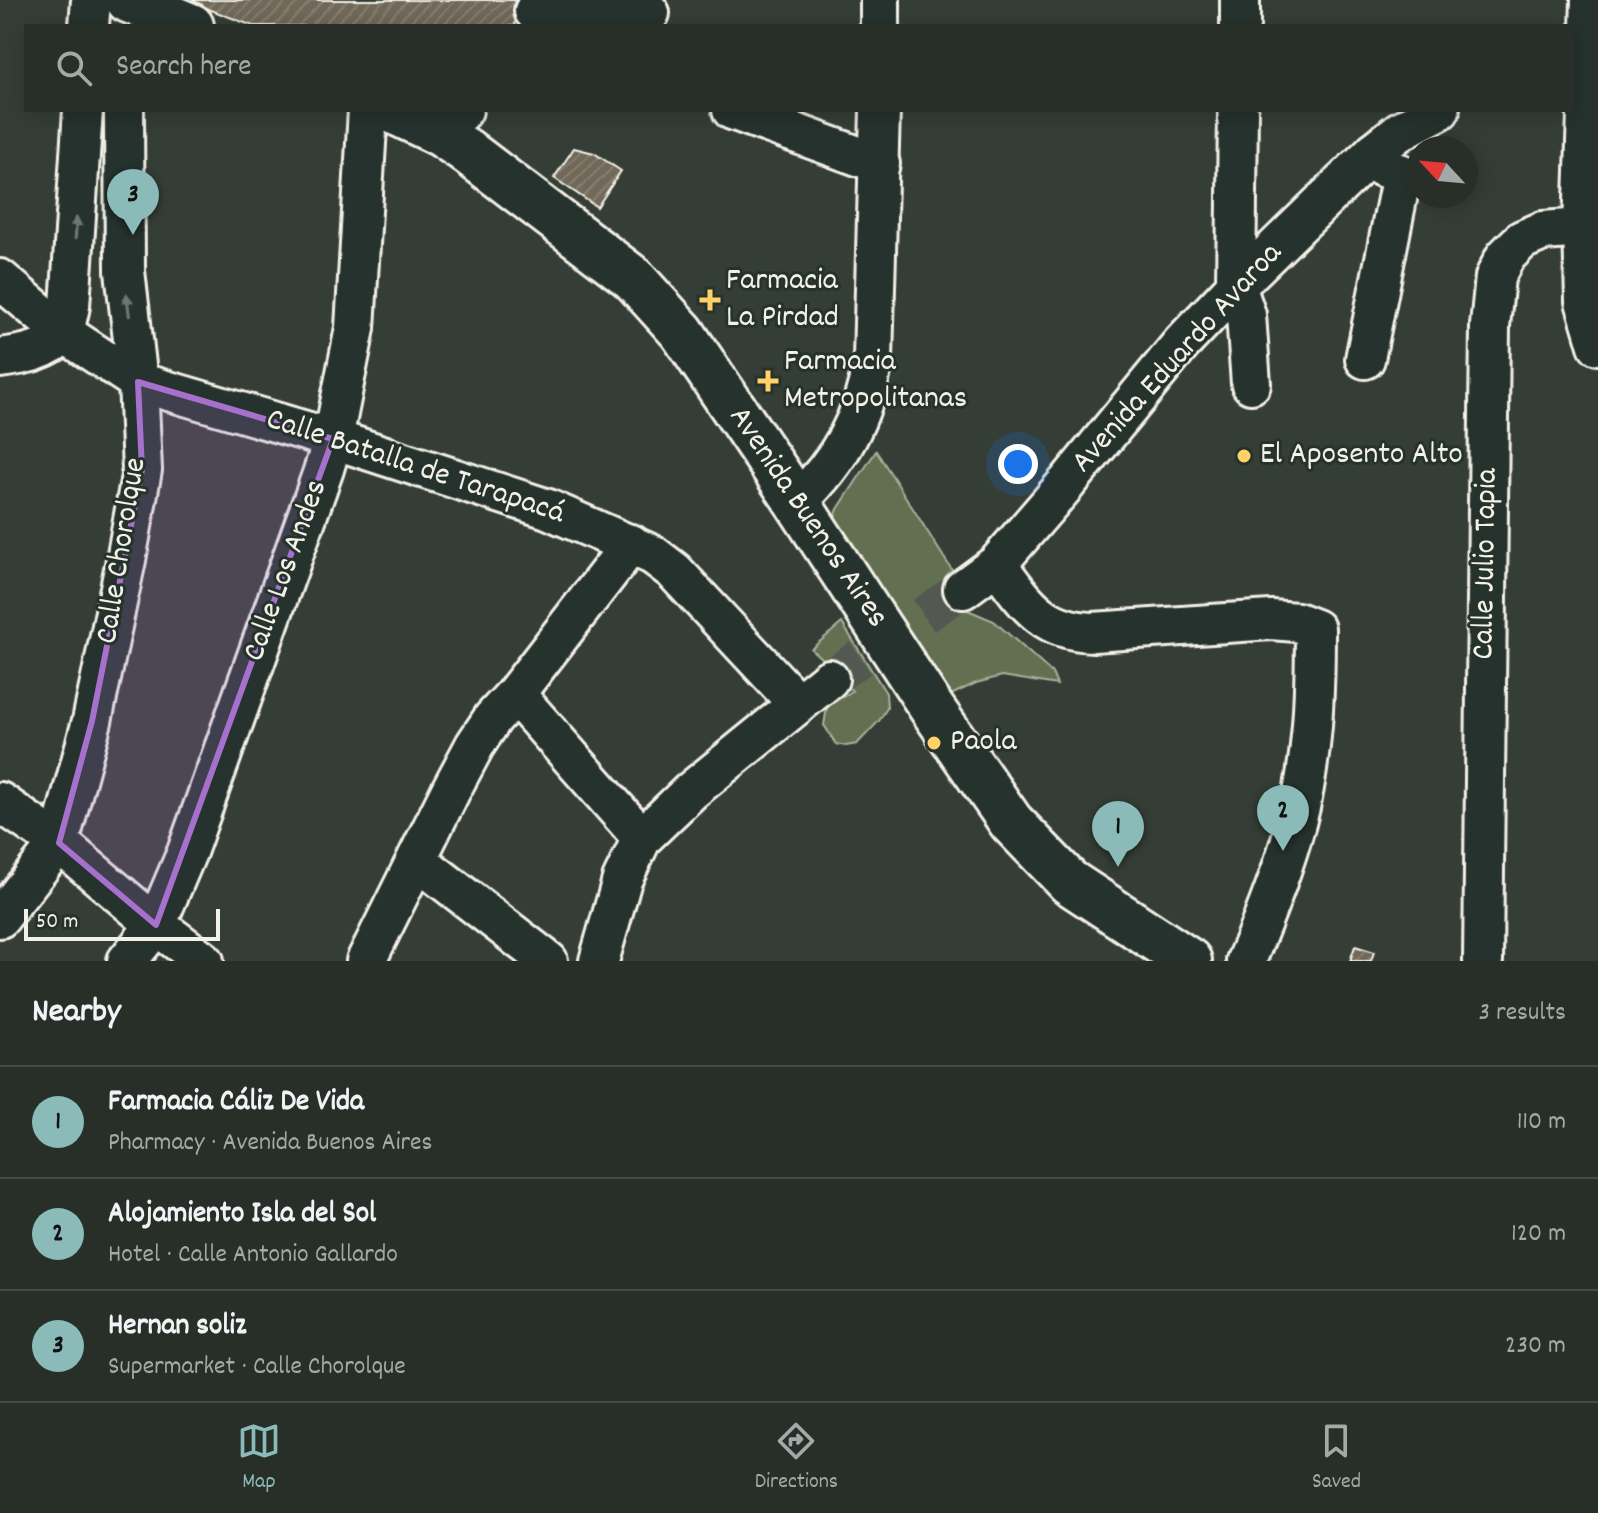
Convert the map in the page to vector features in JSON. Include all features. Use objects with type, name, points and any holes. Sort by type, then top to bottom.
[{"type":"main road","points":[[126,0],[186,24]]},
{"type":"main road","name":"Avenida Buenos Aires","points":[[401,112],[452,122],[465,150],[633,278],[682,332],[1011,822],[1069,882],[1189,961]]},
{"type":"street","points":[[89,24],[91,0]]},
{"type":"street","points":[[124,24],[126,0]]},
{"type":"street","points":[[880,0],[880,24]]},
{"type":"street","points":[[1240,0],[1240,24]]},
{"type":"street","points":[[532,12],[650,13]]},
{"type":"street","points":[[1588,19],[1583,228],[1585,301],[1598,345]]},
{"type":"street","points":[[0,358],[26,355],[56,342],[64,333],[70,306],[83,112]]},
{"type":"street","name":"Calle Chorolque","points":[[0,918],[59,843],[92,721],[142,470],[138,382],[125,271],[124,112]]},
{"type":"street","name":"Calle Los Andes","points":[[127,961],[156,925],[187,852],[333,439],[355,328],[368,112]]},
{"type":"street","points":[[737,112],[880,164]]},
{"type":"street","points":[[797,502],[818,482],[849,437],[869,383],[873,359],[880,112]]},
{"type":"street","points":[[1238,112],[1236,286],[1246,315],[1251,384]]},
{"type":"street","name":"Avenida Eduardo Avaroa","points":[[963,589],[997,564],[1182,343],[1236,286],[1375,151],[1400,131],[1436,112]]},
{"type":"street","points":[[1365,359],[1402,174],[1382,167],[1375,151]]},
{"type":"street","name":"Calle Julio Tapia","points":[[1483,961],[1490,326],[1495,277],[1505,257],[1522,240],[1543,231],[1583,228]]},
{"type":"street","name":"Calle Batalla de Tarapacá","points":[[0,279],[64,333],[138,382],[333,439],[548,509],[653,555],[674,571],[798,704]]},
{"type":"street","points":[[366,961],[475,745],[631,544]]},
{"type":"street","points":[[997,564],[1036,613],[1069,630],[1093,632],[1271,620],[1297,622],[1315,629],[1310,741],[1299,809],[1271,902],[1246,961]]},
{"type":"street","points":[[599,961],[622,880],[642,838],[691,791],[829,679]]},
{"type":"street","points":[[515,694],[642,838]]},
{"type":"street","points":[[0,802],[59,843],[204,961]]},
{"type":"street","points":[[417,860],[548,961]]},
{"type":"highlighted area","points":[[138,382],[333,439],[156,925],[59,843],[92,721],[142,470]]},
{"type":"green space","points":[[876,451],[958,579],[956,605],[994,621],[1052,673],[1057,685],[1002,676],[976,683],[951,695],[838,548],[833,523],[838,509]]},
{"type":"green space","points":[[842,623],[886,693],[887,708],[857,744],[846,746],[836,744],[824,725],[827,707],[852,691],[811,649]]},
{"type":"building","points":[[185,0],[518,0],[515,24],[248,24]]},
{"type":"building","points":[[574,148],[594,153],[621,171],[597,207],[554,178]]},
{"type":"building","points":[[1355,946],[1374,952],[1371,961],[1350,961]]},
{"type":"tunnel","points":[[829,679],[963,589]]},
{"type":"place","name":"Hernan soliz","points":[[133,235]]},
{"type":"place","name":"Farmacia La Pirdad","points":[[710,300]]},
{"type":"place","name":"Farmacia Metropolitanas","points":[[768,381]]},
{"type":"place","name":"El Aposento Alto","points":[[1244,456]]},
{"type":"place","name":"Paola","points":[[934,743]]},
{"type":"place","name":"Alojamiento Isla del Sol","points":[[1283,851]]},
{"type":"place","name":"Farmacia Cáliz De Vida","points":[[1118,867]]}]
